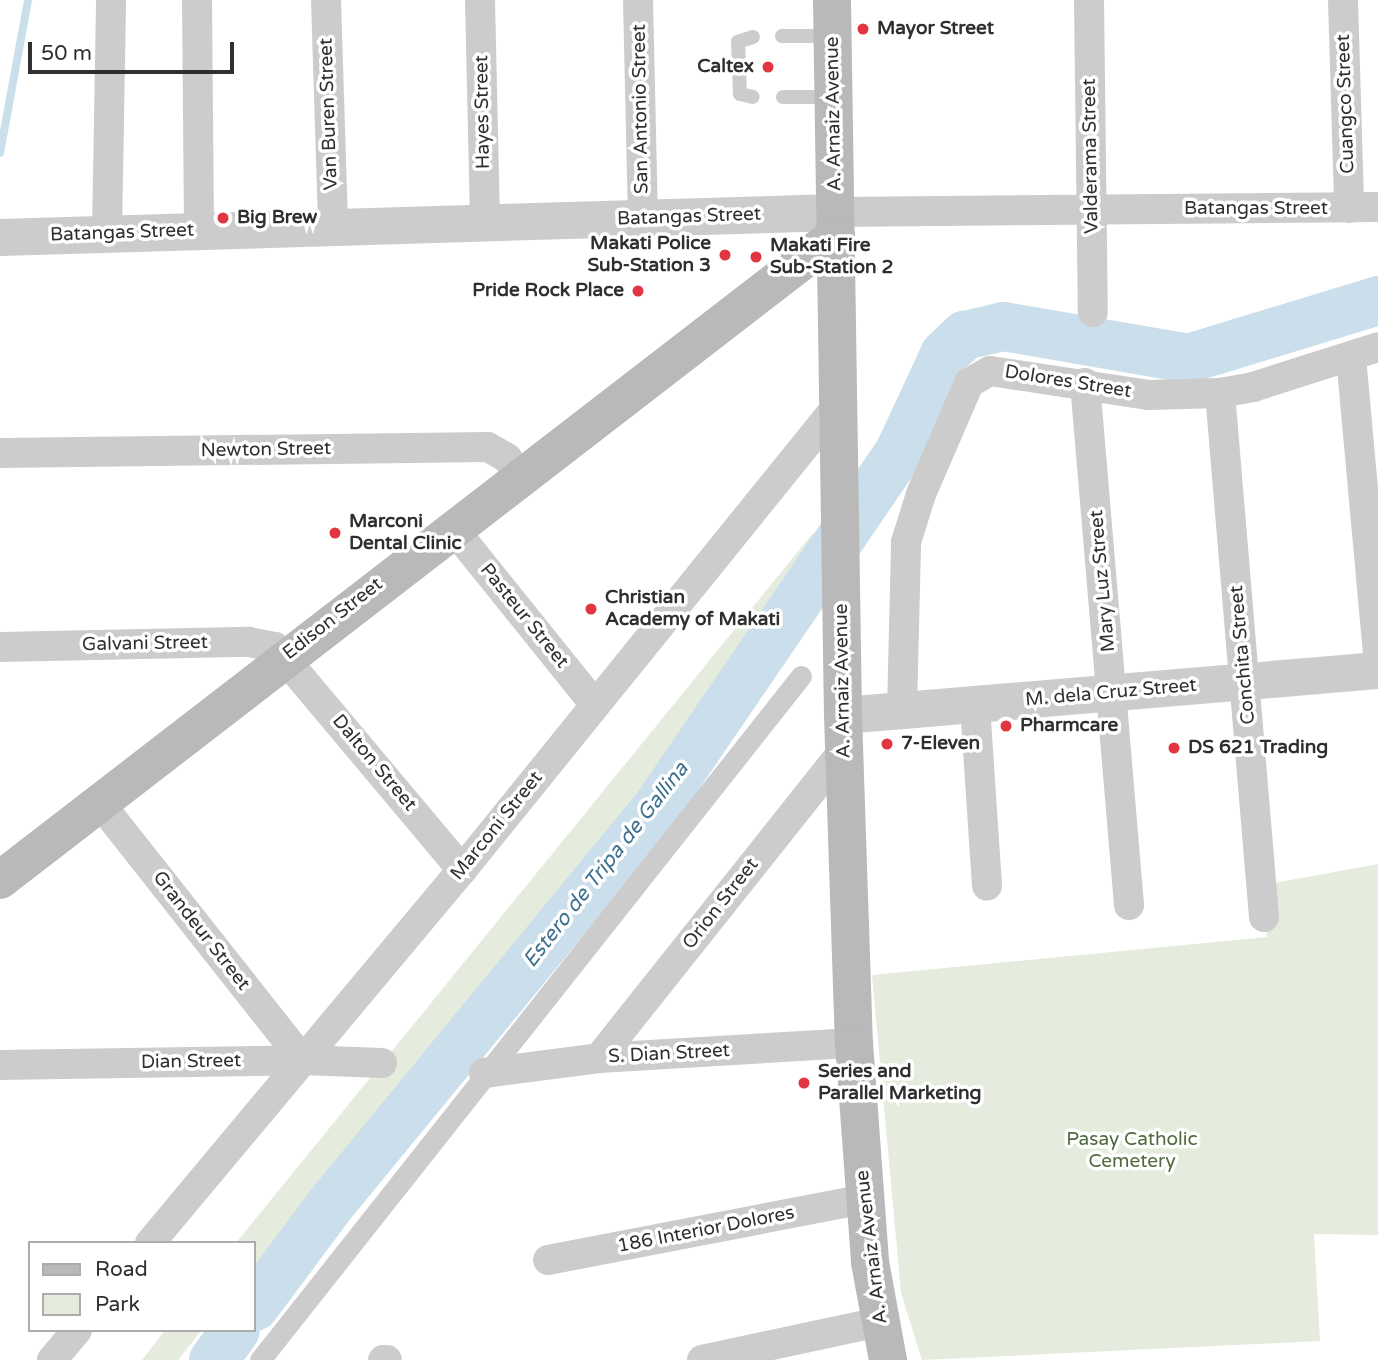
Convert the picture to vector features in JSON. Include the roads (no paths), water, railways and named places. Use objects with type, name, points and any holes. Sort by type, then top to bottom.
[{"type":"main road","name":"A. Arnaiz Avenue","points":[[832,18],[838,479],[854,1043],[864,1199],[880,1322],[888,1360]]},
{"type":"main road","name":"Edison Street","points":[[3,872],[99,802],[520,476],[835,224]]},
{"type":"street","points":[[107,234],[111,0]]},
{"type":"street","points":[[197,0],[199,231]]},
{"type":"street","name":"Van Buren Street","points":[[326,0],[333,228]]},
{"type":"street","name":"Hayes Street","points":[[480,0],[485,224]]},
{"type":"street","name":"San Antonio Street","points":[[638,0],[643,218]]},
{"type":"street","name":"Valderama Street","points":[[1088,0],[1094,312]]},
{"type":"street","name":"Cuangco Street","points":[[1343,0],[1364,208]]},
{"type":"street","name":"Batangas Street","points":[[0,237],[643,218],[835,224],[1092,211],[1364,208]]},
{"type":"street","points":[[1365,352],[1378,652]]},
{"type":"street","name":"Dolores Street","points":[[902,710],[906,542],[921,494],[969,383],[990,371],[1085,383],[1149,395],[1220,393],[1253,387],[1365,352]]},
{"type":"street","name":"Mary Luz Street","points":[[1085,383],[1114,693],[1129,905]]},
{"type":"street","name":"Conchita Street","points":[[1220,393],[1264,917]]},
{"type":"street","name":"Marconi Street","points":[[152,1241],[462,870],[838,405]]},
{"type":"street","name":"Newton Street","points":[[0,453],[488,447],[507,458],[520,476]]},
{"type":"street","name":"Pasteur Street","points":[[452,527],[595,705]]},
{"type":"street","name":"Galvani Street","points":[[0,647],[250,642],[275,647],[286,656]]},
{"type":"street","name":"Dalton Street","points":[[286,656],[462,870]]},
{"type":"street","name":"M. dela Cruz Street","points":[[844,733],[902,710],[1378,670]]},
{"type":"street","points":[[261,1360],[484,1073],[801,676]]},
{"type":"street","points":[[975,705],[987,886]]},
{"type":"street","name":"Orion Street","points":[[599,1058],[844,733]]},
{"type":"street","name":"Grandeur Street","points":[[99,802],[303,1060]]},
{"type":"street","name":"S. Dian Street","points":[[484,1073],[599,1058],[854,1043]]},
{"type":"street","name":"Dian Street","points":[[0,1065],[303,1060],[382,1063]]},
{"type":"street","name":"186 Interior Dolores","points":[[548,1260],[864,1199]]},
{"type":"street","points":[[702,1360],[880,1322]]},
{"type":"street","points":[[52,1360],[75,1332]]},
{"type":"lane","points":[[782,36],[832,18]]},
{"type":"lane","points":[[753,37],[738,42],[740,94],[753,97]]},
{"type":"lane","points":[[783,97],[834,97]]},
{"type":"waterway","points":[[0,153],[28,0]]},
{"type":"waterway","name":"Estero de Tripa de Gallina","points":[[256,1303],[330,1204],[657,806],[899,451],[944,354],[964,335],[1003,326],[1188,358],[1378,300]]},
{"type":"waterway","name":"Estero de Tripa de Gallina","points":[[213,1360],[234,1332]]},
{"type":"place","name":"Mayor Street","points":[[863,29]]},
{"type":"place","name":"Caltex","points":[[768,67]]},
{"type":"place","name":"Big Brew","points":[[223,218]]},
{"type":"place","name":"Makati Police Sub-Station 3","points":[[725,255]]},
{"type":"place","name":"Makati Fire Sub-Station 2","points":[[756,257]]},
{"type":"place","name":"Pride Rock Place","points":[[638,291]]},
{"type":"place","name":"Marconi Dental Clinic","points":[[335,533]]},
{"type":"place","name":"Christian Academy of Makati","points":[[591,609]]},
{"type":"place","name":"Pharmcare","points":[[1006,726]]},
{"type":"place","name":"7-Eleven","points":[[887,744]]},
{"type":"place","name":"DS 621 Trading","points":[[1174,748]]},
{"type":"place","name":"Series and Parallel Marketing","points":[[804,1083]]},
{"type":"park label","name":"Pasay Catholic Cemetery","points":[[1132,1151]]}]
